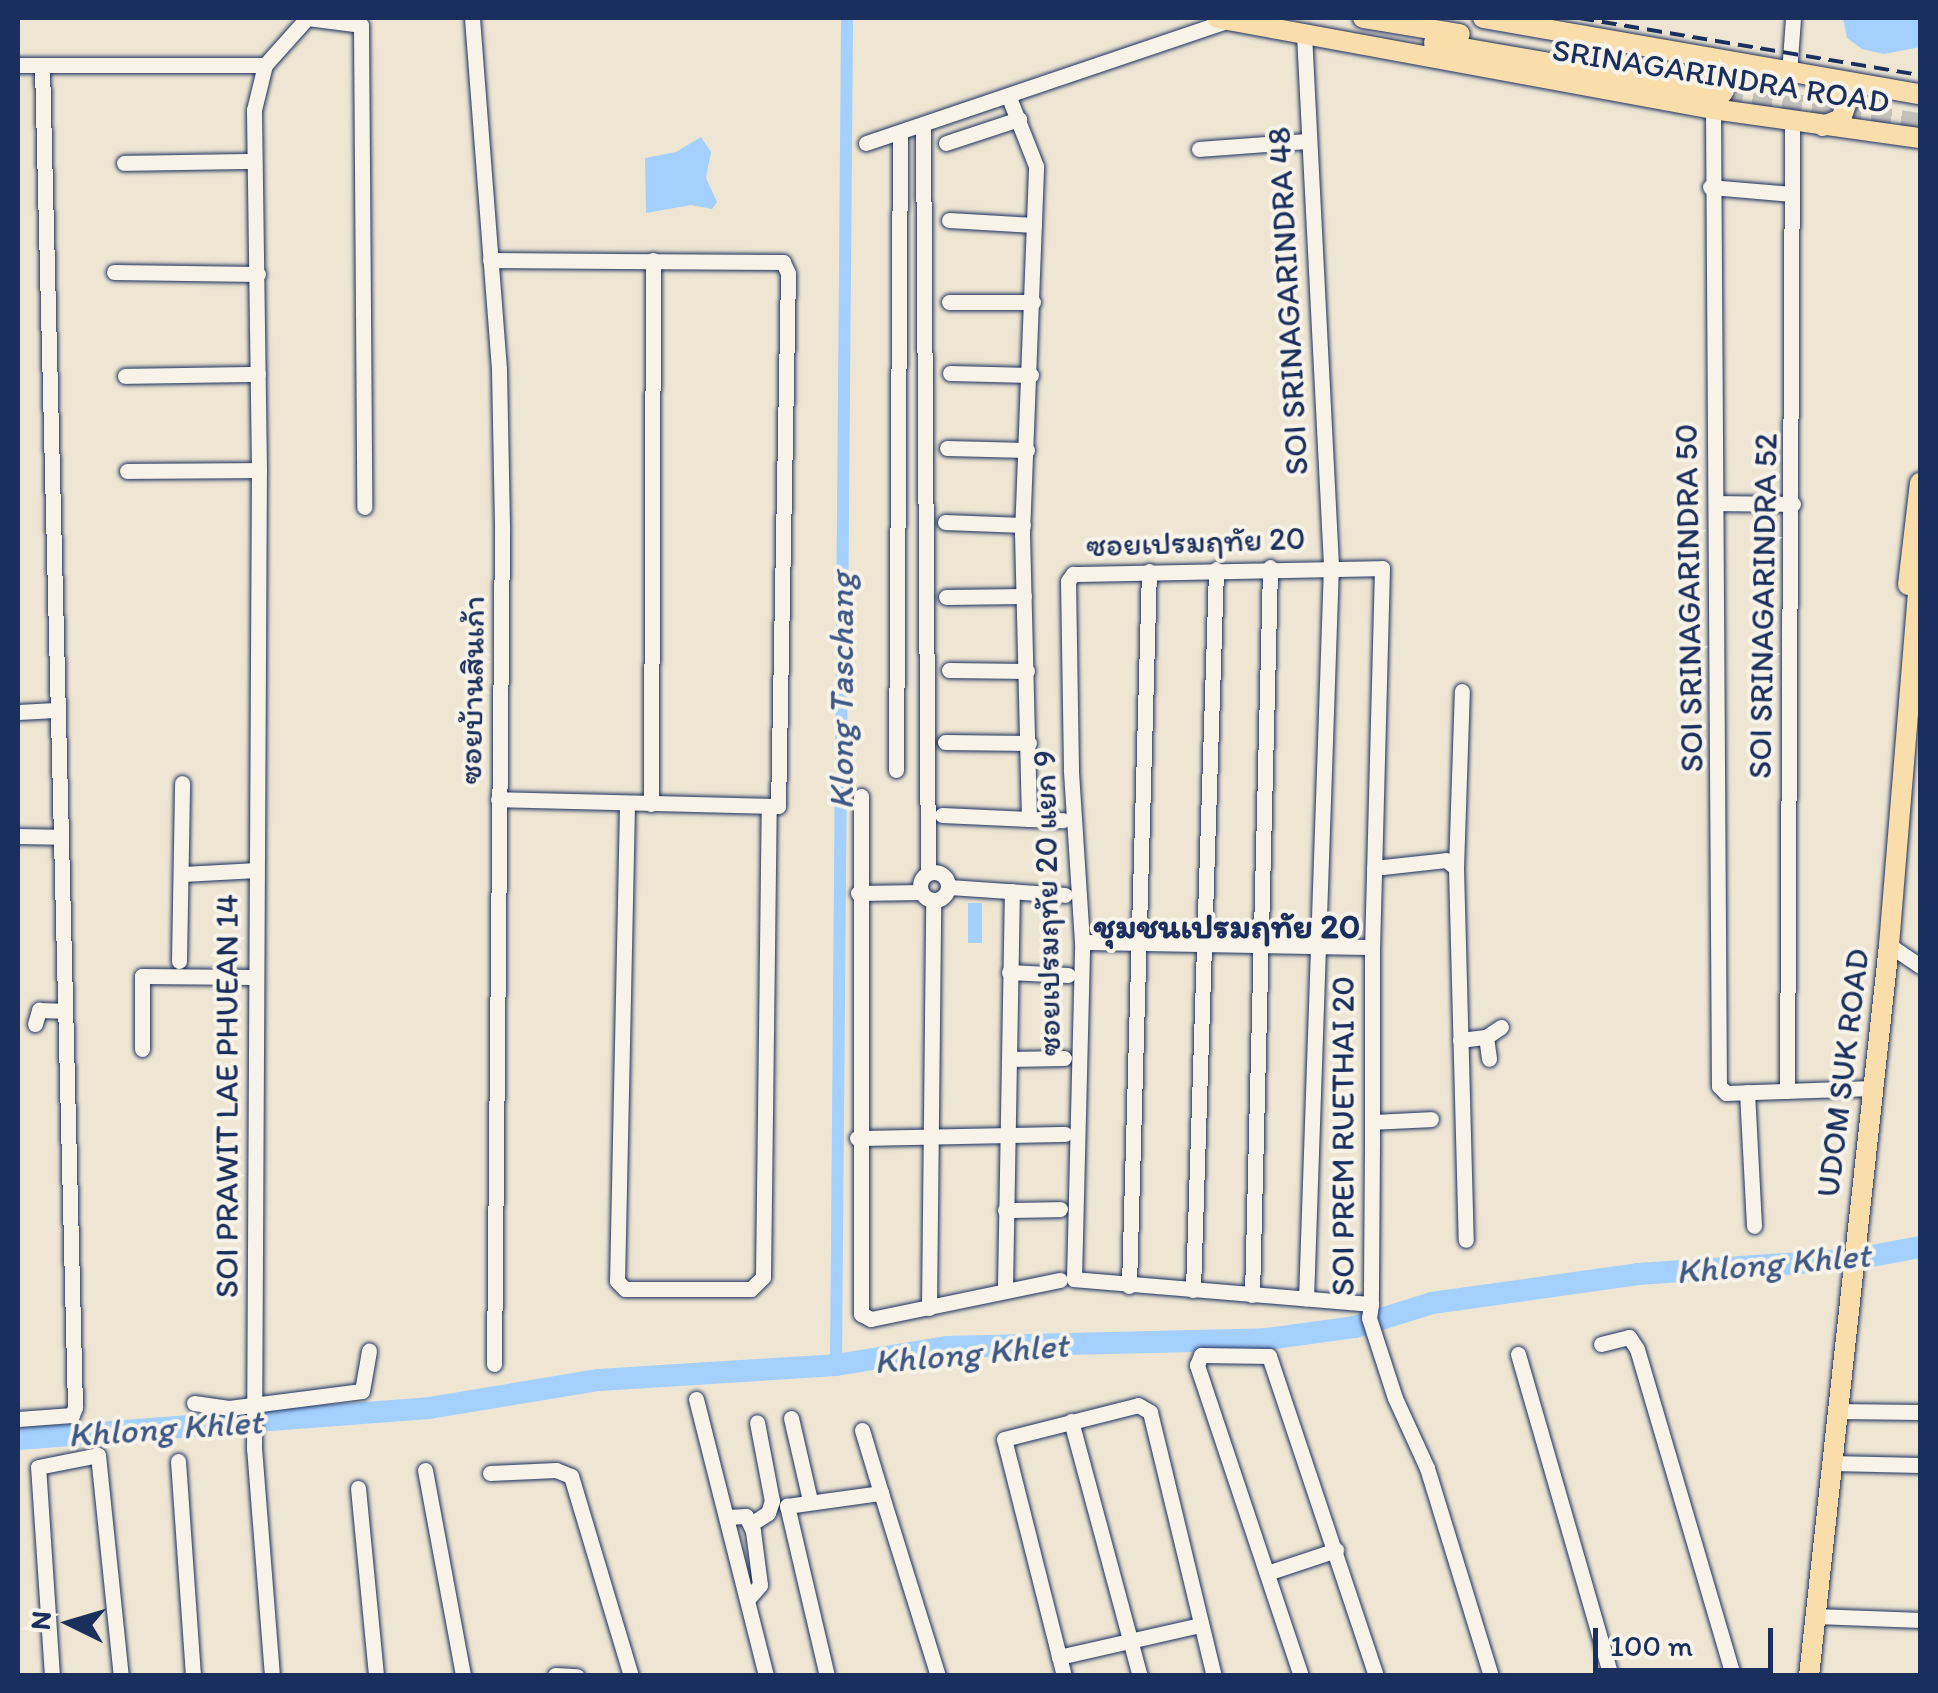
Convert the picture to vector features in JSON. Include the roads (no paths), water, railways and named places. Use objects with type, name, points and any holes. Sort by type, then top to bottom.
[{"type":"main road","name":"SRINAGARINDRA ROAD","points":[[1284,18],[1720,94]]},
{"type":"main road","name":"SRINAGARINDRA ROAD","points":[[1364,18],[1720,94],[1792,122],[1915,141]]},
{"type":"main road","name":"SRINAGARINDRA ROAD","points":[[1484,18],[1920,94]]},
{"type":"main road","name":"SRINAGARINDRA ROAD","points":[[1224,19],[1720,94]]},
{"type":"main road","points":[[1823,126],[1841,119],[1848,99],[1826,79]]},
{"type":"main road","name":"UDOM SUK ROAD","points":[[1916,647],[1906,614],[1920,483]]},
{"type":"main road","name":"UDOM SUK ROAD","points":[[1810,1676],[1889,945],[1920,570]]},
{"type":"street","points":[[18,65],[264,65],[307,18],[361,25],[364,507]]},
{"type":"street","name":"ซอยบ้านสินเก้า","points":[[472,18],[490,260],[502,530],[494,1364]]},
{"type":"street","points":[[1789,73],[1794,18]]},
{"type":"street","points":[[866,143],[1224,19]]},
{"type":"street","name":"SOI SRINAGARINDRA 48","points":[[1304,34],[1306,141],[1331,565],[1306,1299]]},
{"type":"street","name":"SOI PRAWIT LAE PHUEAN 14","points":[[264,65],[254,110],[259,470],[254,516],[254,1448],[272,1676]]},
{"type":"street","points":[[18,1419],[74,1410],[57,837],[42,66]]},
{"type":"street","name":"SOI SRINAGARINDRA 50","points":[[1720,94],[1710,187],[1719,1086],[1746,1092]]},
{"type":"street","points":[[1008,95],[1036,166],[1023,525],[1029,819]]},
{"type":"street","points":[[946,142],[1019,119]]},
{"type":"street","name":"SOI SRINAGARINDRA 52","points":[[1787,1091],[1792,122]]},
{"type":"street","points":[[922,124],[929,1308]]},
{"type":"street","points":[[896,770],[900,133]]},
{"type":"street","points":[[1199,150],[1306,141]]},
{"type":"street","points":[[124,163],[254,161]]},
{"type":"street","points":[[1710,187],[1791,194]]},
{"type":"street","points":[[949,220],[1034,225]]},
{"type":"street","points":[[490,260],[652,260],[787,267],[779,800],[769,809],[498,799]]},
{"type":"street","points":[[651,804],[652,260]]},
{"type":"street","points":[[114,272],[258,274]]},
{"type":"street","points":[[949,302],[1033,302]]},
{"type":"street","points":[[950,373],[1031,374]]},
{"type":"street","points":[[125,376],[258,374]]},
{"type":"street","points":[[946,448],[1027,450]]},
{"type":"street","points":[[127,471],[259,470]]},
{"type":"street","points":[[1716,504],[1793,504]]},
{"type":"street","points":[[945,522],[1023,525]]},
{"type":"street","name":"ซอยเปรมฤทัย 20","points":[[1068,581],[1073,574],[1331,565]]},
{"type":"street","name":"SOI PREM RUETHAI 20","points":[[1331,565],[1374,565],[1382,571],[1372,947],[1370,1317],[1428,1468],[1490,1676]]},
{"type":"street","points":[[1252,1295],[1270,567]]},
{"type":"street","points":[[1192,1290],[1216,569]]},
{"type":"street","points":[[1149,571],[1129,1286],[1306,1299],[1370,1317]]},
{"type":"street","name":"ซอยเปรมฤทัย 20 แยก 9","points":[[1068,581],[1082,942],[1074,1276],[1079,1282],[1129,1286]]},
{"type":"street","points":[[946,597],[1024,596]]},
{"type":"street","points":[[949,670],[1027,671]]},
{"type":"street","points":[[1462,692],[1456,868],[1466,1240]]},
{"type":"street","points":[[18,712],[54,710]]},
{"type":"street","points":[[945,742],[1030,743]]},
{"type":"street","points":[[179,961],[182,783]]},
{"type":"street","points":[[861,796],[857,1138],[861,1314],[871,1319],[1005,1288],[1060,1280]]},
{"type":"street","points":[[626,805],[618,1282],[625,1289],[751,1290],[762,1276],[769,809]]},
{"type":"street","points":[[942,815],[1063,820]]},
{"type":"street","points":[[18,836],[57,837]]},
{"type":"street","points":[[1374,868],[1446,860],[1456,868]]},
{"type":"street","points":[[181,874],[254,870]]},
{"type":"street","points":[[928,872],[943,873],[949,887]]},
{"type":"street","points":[[858,893],[927,896],[949,887],[1065,895]]},
{"type":"street","points":[[1005,1288],[1004,1136],[1012,891]]},
{"type":"street","points":[[1082,942],[1372,947]]},
{"type":"street","points":[[1889,945],[1920,966]]},
{"type":"street","points":[[1009,972],[1068,976]]},
{"type":"street","points":[[142,1049],[142,976],[254,977]]},
{"type":"street","points":[[35,1024],[39,1010],[62,1011]]},
{"type":"street","points":[[1460,1040],[1486,1038],[1501,1027]]},
{"type":"street","points":[[1486,1038],[1489,1060]]},
{"type":"street","points":[[1009,1059],[1064,1058]]},
{"type":"street","points":[[1754,1226],[1746,1092],[1872,1088]]},
{"type":"street","points":[[1372,1122],[1431,1119]]},
{"type":"street","points":[[857,1138],[1065,1134]]},
{"type":"street","points":[[1005,1210],[1060,1209]]},
{"type":"street","points":[[1600,1344],[1630,1337],[1636,1349],[1733,1676]]},
{"type":"street","points":[[194,1404],[254,1406],[362,1391],[368,1351]]},
{"type":"street","points":[[1518,1354],[1611,1676]]},
{"type":"street","points":[[1300,1676],[1198,1365],[1201,1355],[1269,1356],[1376,1676]]},
{"type":"street","points":[[696,1399],[766,1676]]},
{"type":"street","points":[[1064,1676],[1004,1439],[1128,1406],[1148,1408],[1214,1676]]},
{"type":"street","points":[[1837,1411],[1920,1412]]},
{"type":"street","points":[[792,1418],[810,1500]]},
{"type":"street","points":[[1071,1420],[1140,1676]]},
{"type":"street","points":[[751,1524],[768,1513],[772,1501],[756,1422]]},
{"type":"street","points":[[862,1430],[938,1676]]},
{"type":"street","points":[[52,1676],[38,1468],[61,1459],[102,1458],[120,1676]]},
{"type":"street","points":[[178,1461],[193,1676]]},
{"type":"street","points":[[1832,1464],[1920,1465]]},
{"type":"street","points":[[425,1470],[463,1676]]},
{"type":"street","points":[[490,1473],[556,1470],[571,1476],[631,1676]]},
{"type":"street","points":[[358,1488],[376,1676]]},
{"type":"street","points":[[827,1676],[786,1517],[787,1506],[881,1493]]},
{"type":"street","points":[[727,1517],[746,1516],[751,1524],[760,1585],[748,1599]]},
{"type":"street","points":[[1268,1573],[1336,1550]]},
{"type":"street","points":[[1816,1616],[1920,1620]]},
{"type":"street","points":[[1059,1656],[1200,1625]]},
{"type":"street","points":[[555,1675],[576,1676]]},
{"type":"water","points":[[1843,18],[1920,18],[1920,47],[1884,54],[1862,49],[1847,38]]},
{"type":"water","points":[[701,137],[711,152],[706,178],[717,202],[712,209],[691,205],[646,213],[645,158],[676,152]]},
{"type":"water","points":[[968,903],[982,903],[982,943],[968,943]]},
{"type":"waterway","name":"Klong Taschang","points":[[836,1365],[847,18]]},
{"type":"waterway","name":"Khlong Khlet","points":[[18,1439],[429,1408],[599,1380],[836,1365],[947,1347],[1267,1339],[1355,1327],[1432,1303],[1638,1274],[1856,1259],[1920,1247]]},
{"type":"tunnel","points":[[1723,93],[1920,123]]},
{"type":"railway","points":[[1579,18],[1920,75]]},
{"type":"district","name":"ชุมชนเปรมฤทัย 20","points":[[1227,926]]}]
